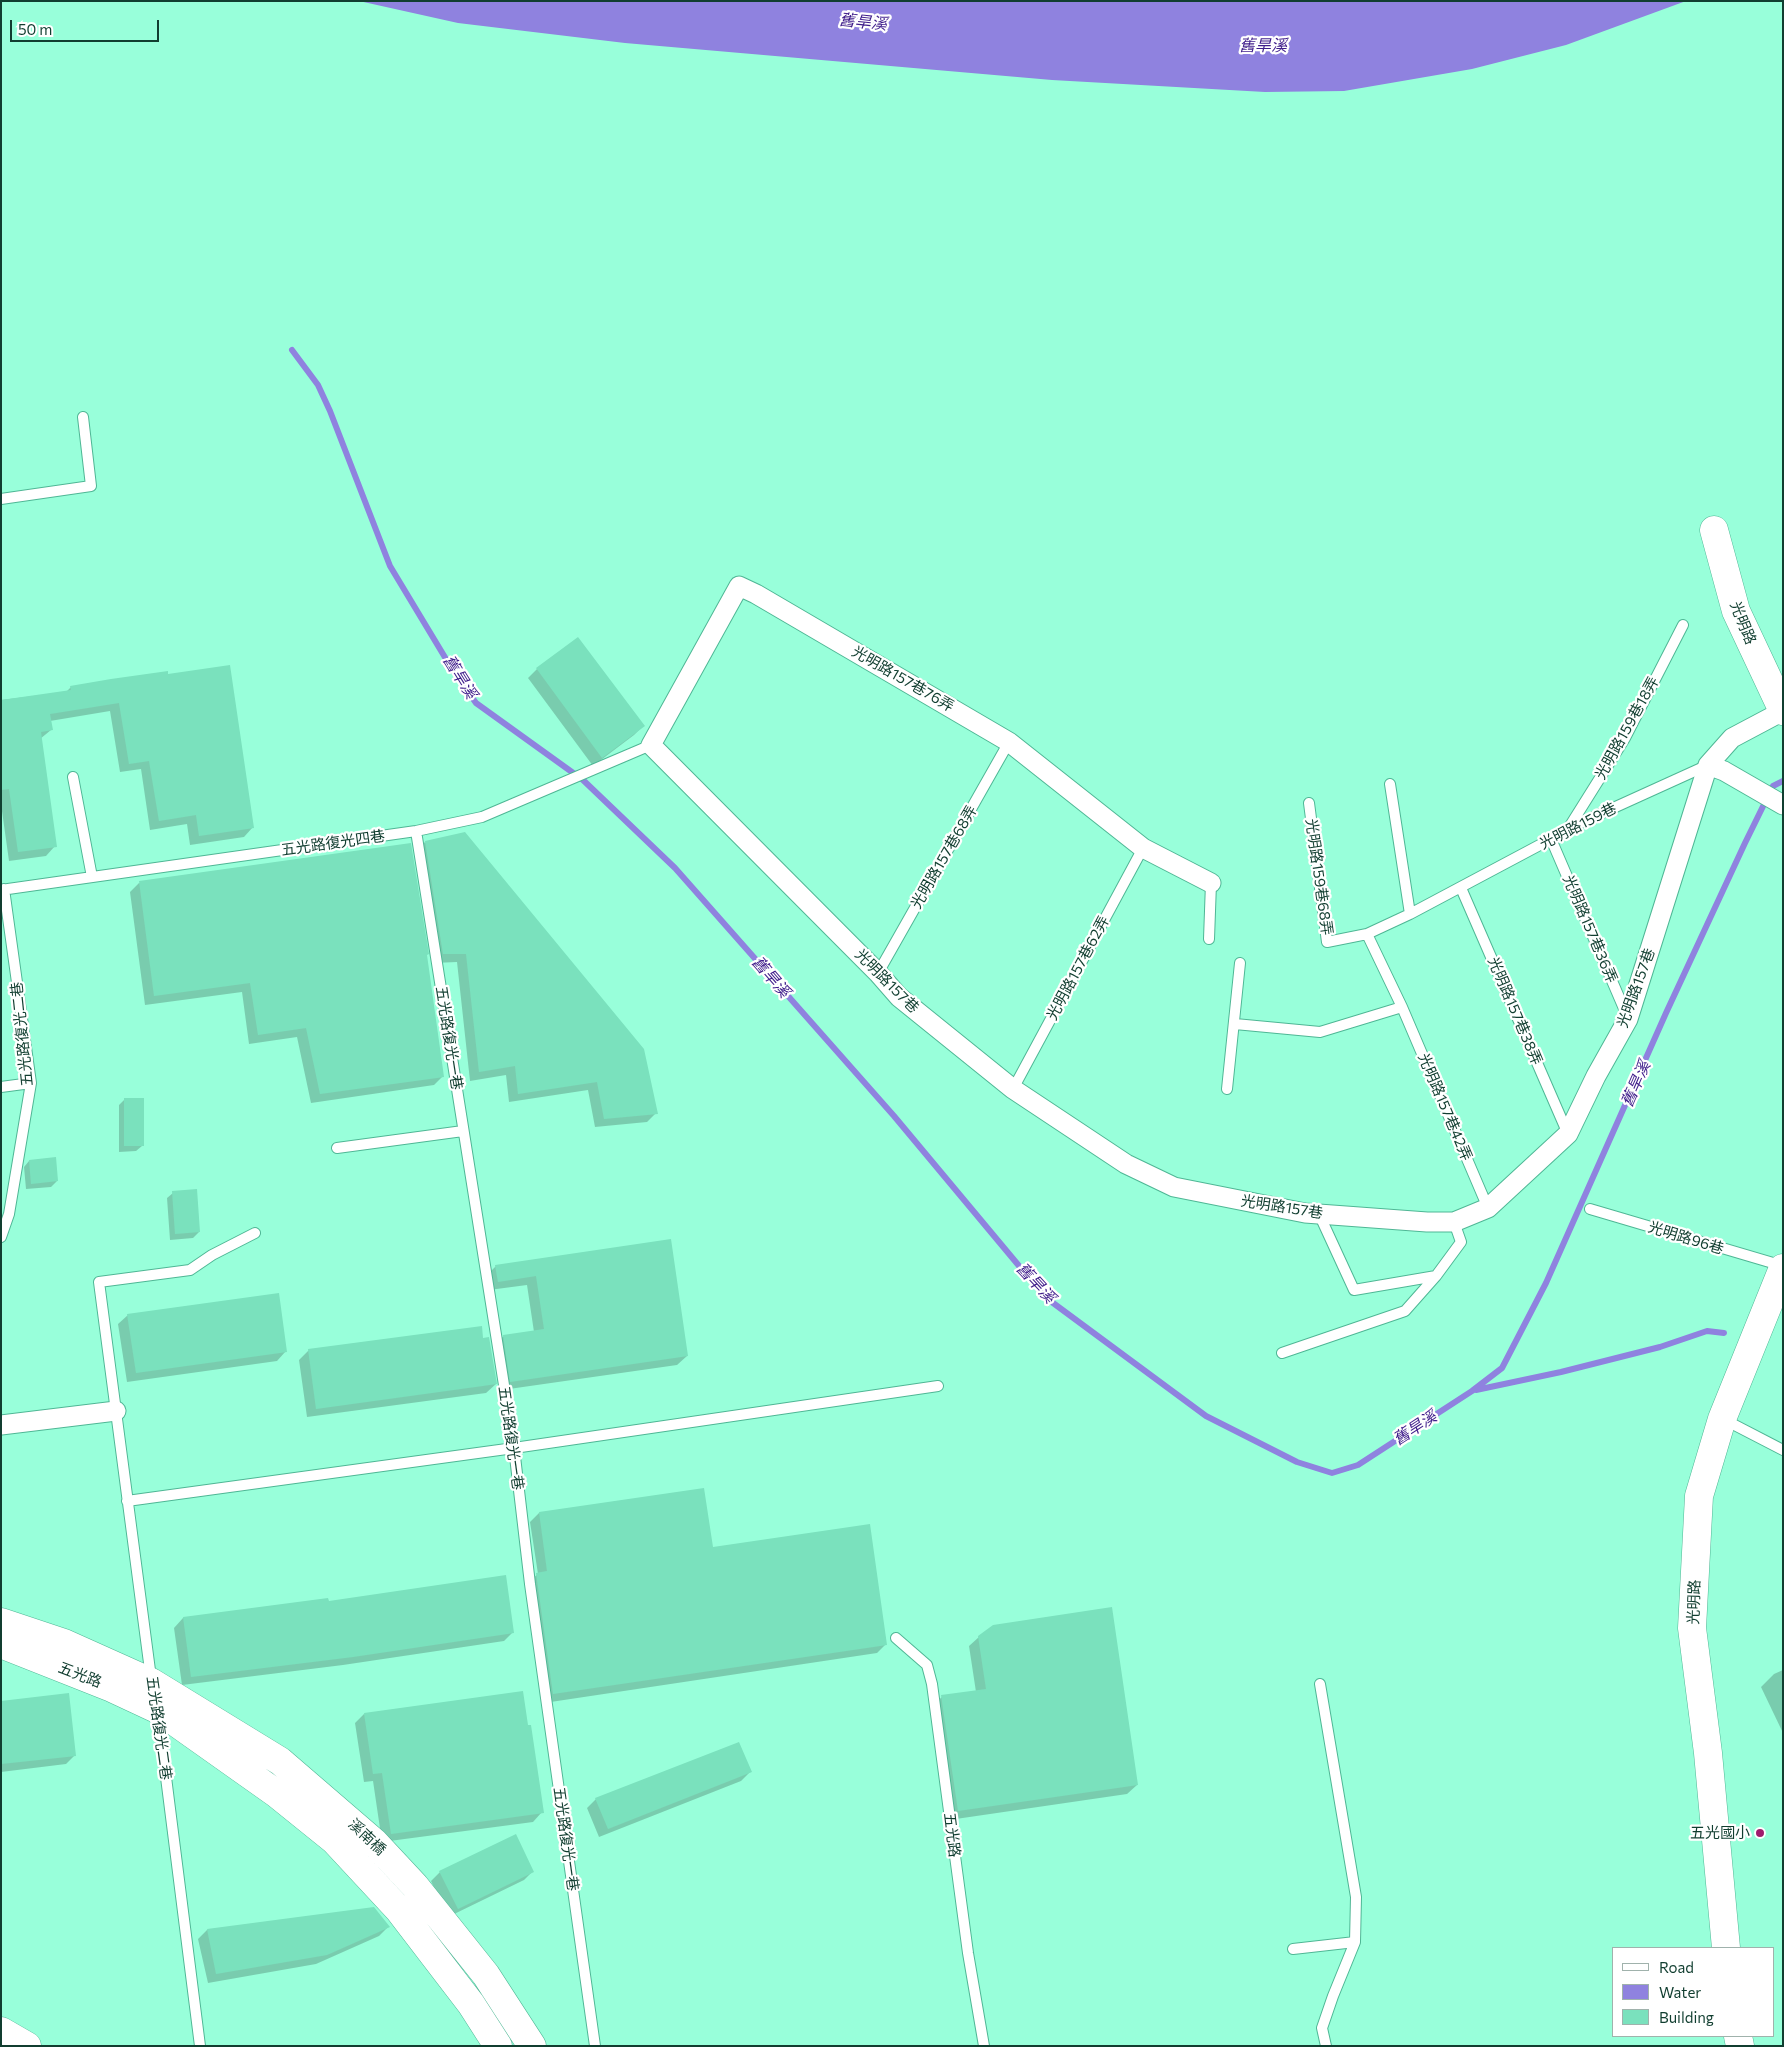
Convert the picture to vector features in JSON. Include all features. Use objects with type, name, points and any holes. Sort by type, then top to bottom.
[{"type":"main road","name":"光明路","points":[[1714,530],[1736,611],[1783,711]]},
{"type":"main road","name":"光明路","points":[[1726,1947],[1708,1753],[1692,1628],[1700,1496],[1722,1419],[1783,1267]]},
{"type":"main road","name":"五光路","points":[[1,1622],[64,1644],[152,1682]]},
{"type":"main road","name":"五光路","points":[[1,1644],[112,1688],[157,1709]]},
{"type":"main road","name":"溪南橋","points":[[152,1682],[280,1761],[374,1842],[415,1886],[486,1975],[532,2046]]},
{"type":"main road","name":"溪南橋","points":[[157,1709],[277,1794],[334,1840],[399,1910],[471,2004],[498,2046]]},
{"type":"main road","points":[[1,2031],[27,2046]]},
{"type":"street","name":"光明路157巷76弄","points":[[651,745],[740,586],[1009,742],[1143,848],[1211,883]]},
{"type":"street","name":"光明路159巷","points":[[1716,768],[1732,738],[1783,711]]},
{"type":"street","name":"光明路157巷","points":[[651,745],[878,973],[898,997],[1013,1089],[1126,1164],[1174,1187],[1305,1213],[1427,1222],[1454,1222],[1488,1208],[1568,1134],[1596,1076],[1628,1019],[1716,768]]},
{"type":"street","points":[[1716,768],[1783,805]]},
{"type":"street","points":[[1,1425],[116,1411]]},
{"type":"lane","points":[[1,499],[91,486],[83,417]]},
{"type":"lane","name":"光明路159巷18弄","points":[[1567,829],[1625,738],[1682,625]]},
{"type":"lane","name":"光明路157巷68弄","points":[[878,973],[1009,742]]},
{"type":"lane","name":"五光路復光四巷","points":[[3,890],[416,831],[482,817],[651,745]]},
{"type":"lane","name":"光明路159巷","points":[[1367,934],[1461,888],[1552,840],[1567,829],[1716,768]]},
{"type":"lane","points":[[73,777],[92,876]]},
{"type":"lane","points":[[1390,784],[1410,914]]},
{"type":"lane","name":"光明路159巷68弄","points":[[1309,803],[1327,942],[1367,934]]},
{"type":"lane","name":"五光路復光一巷","points":[[416,831],[514,1448],[530,1584],[595,2046]]},
{"type":"lane","name":"光明路157巷36弄","points":[[1552,840],[1628,1019]]},
{"type":"lane","name":"光明路157巷62弄","points":[[1013,1089],[1143,848]]},
{"type":"lane","points":[[1210,939],[1211,883]]},
{"type":"lane","name":"光明路157巷38弄","points":[[1461,888],[1568,1134]]},
{"type":"lane","name":"五光路復光二巷","points":[[1,1237],[9,1214],[30,1083],[3,890]]},
{"type":"lane","name":"光明路157巷42弄","points":[[1367,934],[1402,1007],[1488,1208]]},
{"type":"lane","points":[[1227,1089],[1240,963]]},
{"type":"lane","points":[[1235,1024],[1320,1032],[1402,1007]]},
{"type":"lane","points":[[1,1087],[30,1083]]},
{"type":"lane","points":[[337,1148],[463,1131]]},
{"type":"lane","name":"光明路96巷","points":[[1590,1209],[1783,1267]]},
{"type":"lane","points":[[1319,1214],[1354,1290],[1436,1276]]},
{"type":"lane","points":[[1282,1352],[1405,1311],[1436,1276],[1461,1242],[1454,1222]]},
{"type":"lane","name":"五光路復光二巷","points":[[200,2046],[157,1709],[127,1501],[99,1282],[190,1270],[212,1255],[255,1233]]},
{"type":"lane","points":[[127,1501],[514,1448],[938,1386]]},
{"type":"lane","points":[[1722,1419],[1783,1450]]},
{"type":"lane","name":"五光路","points":[[896,1638],[926,1665],[932,1684],[968,1953],[984,2046]]},
{"type":"lane","points":[[1320,1684],[1356,1897],[1355,1942],[1322,2028],[1326,2046]]},
{"type":"lane","points":[[1293,1949],[1355,1942]]},
{"type":"water","name":"舊旱溪","points":[[359,1],[1686,1],[1566,45],[1472,69],[1344,91],[1265,92],[1052,80],[625,43],[458,23]]},
{"type":"building","points":[[578,637],[645,726],[602,758],[536,668]]},
{"type":"building","points":[[230,665],[254,828],[199,836],[196,815],[159,821],[149,761],[129,764],[119,703],[50,714],[53,730],[41,732],[57,847],[18,852],[9,789],[1,790],[1,700],[71,690],[70,686],[111,679],[168,671],[168,674]]},
{"type":"building","points":[[465,832],[644,1049],[658,1114],[604,1119],[597,1082],[518,1094],[515,1066],[479,1072],[466,954],[443,954],[425,841]]},
{"type":"building","points":[[411,843],[429,954],[427,955],[444,1077],[320,1094],[306,1028],[258,1035],[250,983],[154,996],[139,881]]},
{"type":"building","points":[[124,1098],[144,1098],[144,1146],[124,1146]]},
{"type":"building","points":[[56,1157],[58,1181],[31,1184],[29,1160]]},
{"type":"building","points":[[197,1189],[200,1232],[175,1234],[172,1191]]},
{"type":"building","points":[[671,1239],[688,1356],[510,1382],[503,1335],[544,1329],[536,1276],[498,1282],[495,1265]]},
{"type":"building","points":[[279,1293],[287,1352],[136,1373],[127,1314]]},
{"type":"building","points":[[482,1326],[483,1338],[489,1337],[497,1384],[316,1409],[308,1349]]},
{"type":"building","points":[[704,1488],[713,1547],[870,1524],[887,1645],[553,1694],[536,1573],[547,1571],[539,1512]]},
{"type":"building","points":[[506,1575],[514,1633],[353,1657],[191,1677],[183,1617],[328,1598],[329,1601]]},
{"type":"building","points":[[1112,1607],[1138,1785],[958,1811],[941,1695],[986,1689],[978,1636],[993,1625]]},
{"type":"building","points":[[523,1691],[528,1725],[531,1725],[544,1813],[391,1834],[382,1773],[373,1774],[364,1713]]},
{"type":"building","points":[[69,1693],[76,1756],[1,1764],[1,1701]]},
{"type":"building","points":[[739,1742],[752,1772],[608,1829],[595,1798]]},
{"type":"building","points":[[516,1834],[534,1872],[458,1909],[439,1871]]},
{"type":"building","points":[[374,1907],[390,1927],[327,1955],[216,1974],[207,1929]]},
{"type":"waterway","name":"舊旱溪","points":[[292,350],[318,385],[330,411],[390,566],[452,669],[476,703],[583,780],[675,868],[894,1116],[1045,1297],[1206,1416],[1297,1462],[1332,1473],[1358,1465],[1472,1391],[1502,1368],[1546,1283],[1666,1013],[1745,843],[1773,786],[1783,781]]},
{"type":"waterway","points":[[1476,1390],[1561,1372],[1660,1347],[1707,1331],[1724,1333]]},
{"type":"place","name":"五光國小","points":[[1760,1833]]}]
